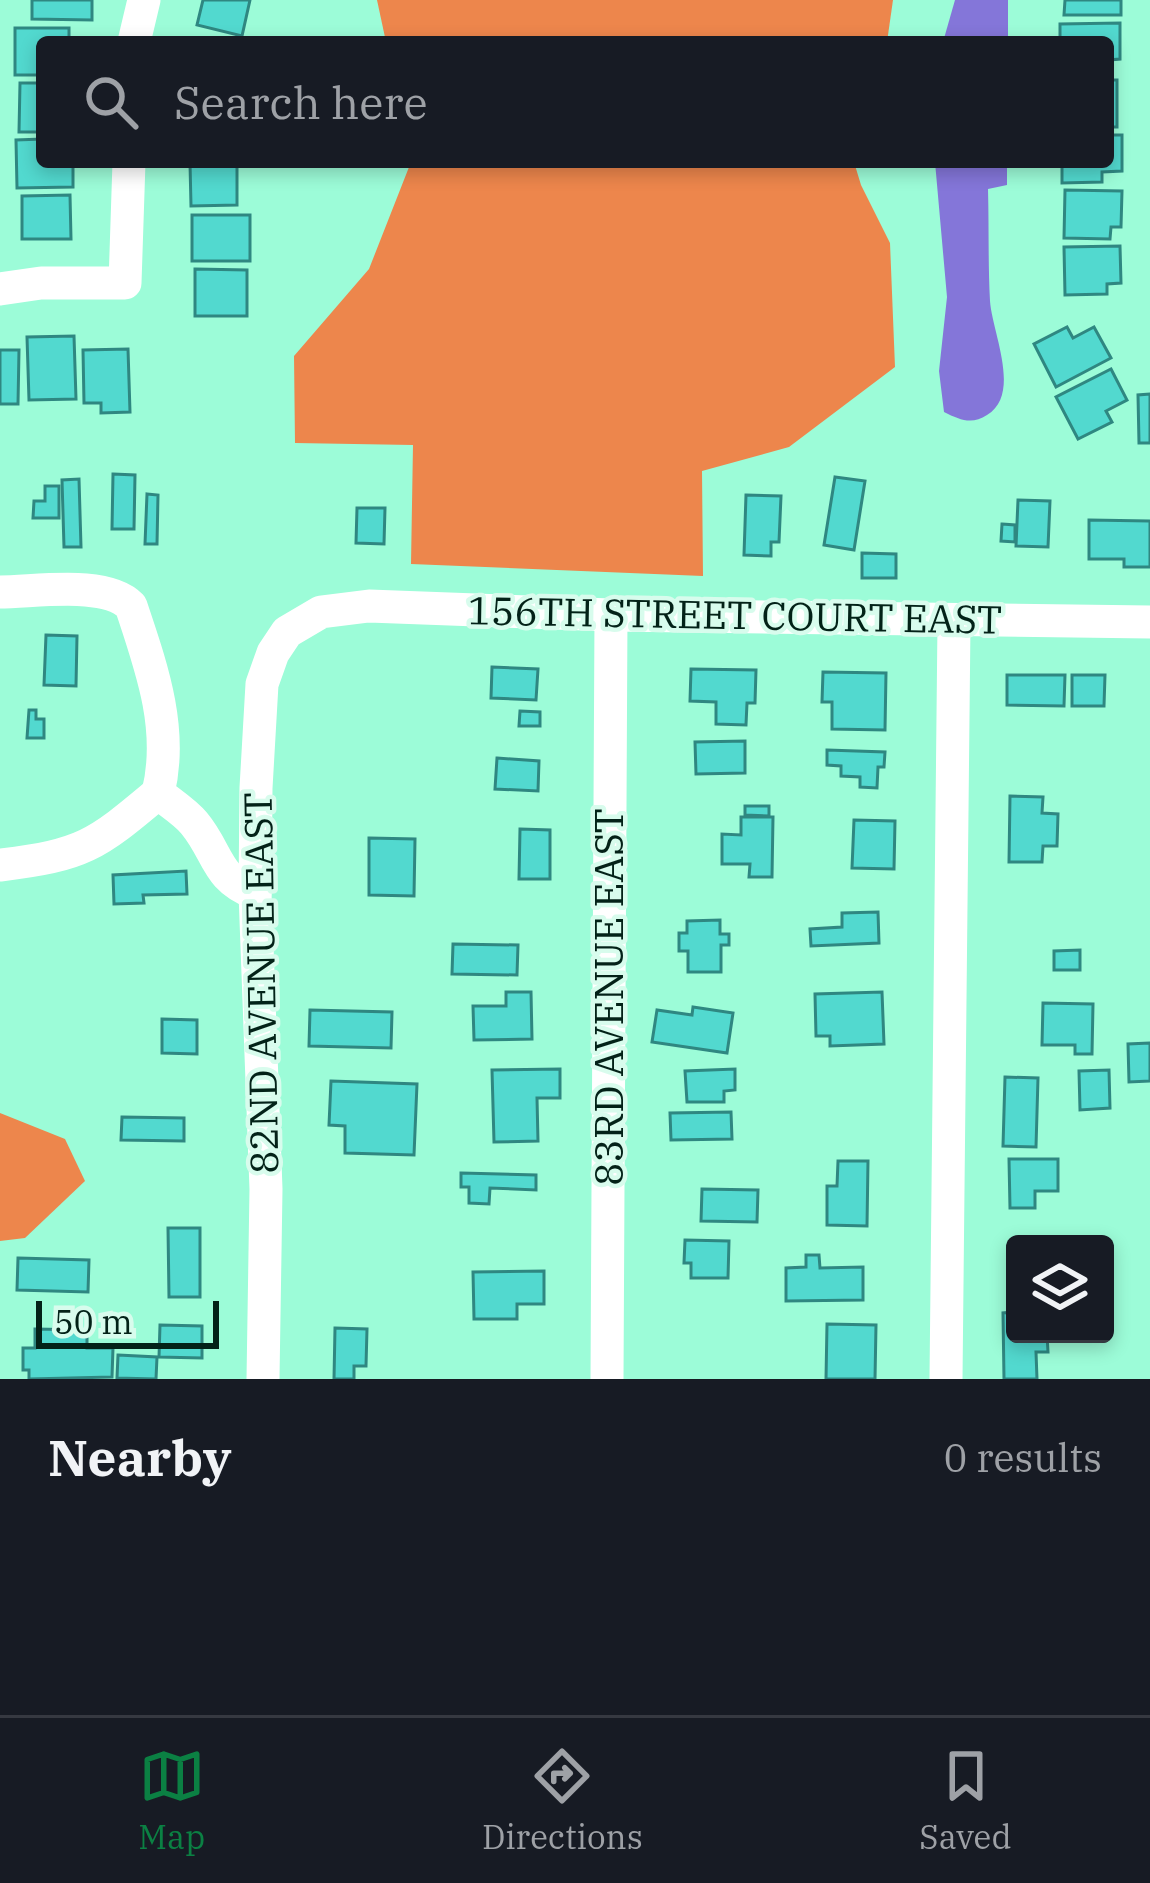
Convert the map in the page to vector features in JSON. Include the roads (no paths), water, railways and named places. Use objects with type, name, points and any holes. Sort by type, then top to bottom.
[{"type":"street","points":[[135,36],[144,0]]},
{"type":"street","points":[[0,289],[93,280],[125,283],[129,168]]},
{"type":"street","points":[[0,592],[101,590],[120,595],[131,606],[160,696],[163,772],[158,793],[110,833],[78,852],[0,865]]},
{"type":"street","name":"156TH STREET COURT EAST","points":[[321,612],[369,606],[611,615],[1150,622]]},
{"type":"street","name":"82ND AVENUE EAST","points":[[262,1379],[266,1189],[255,893],[262,683],[272,653],[287,632],[321,612]]},
{"type":"street","name":"83RD AVENUE EAST","points":[[607,1379],[611,615]]},
{"type":"street","points":[[946,1379],[954,622]]},
{"type":"street","points":[[158,793],[194,823],[224,875],[255,893]]}]
